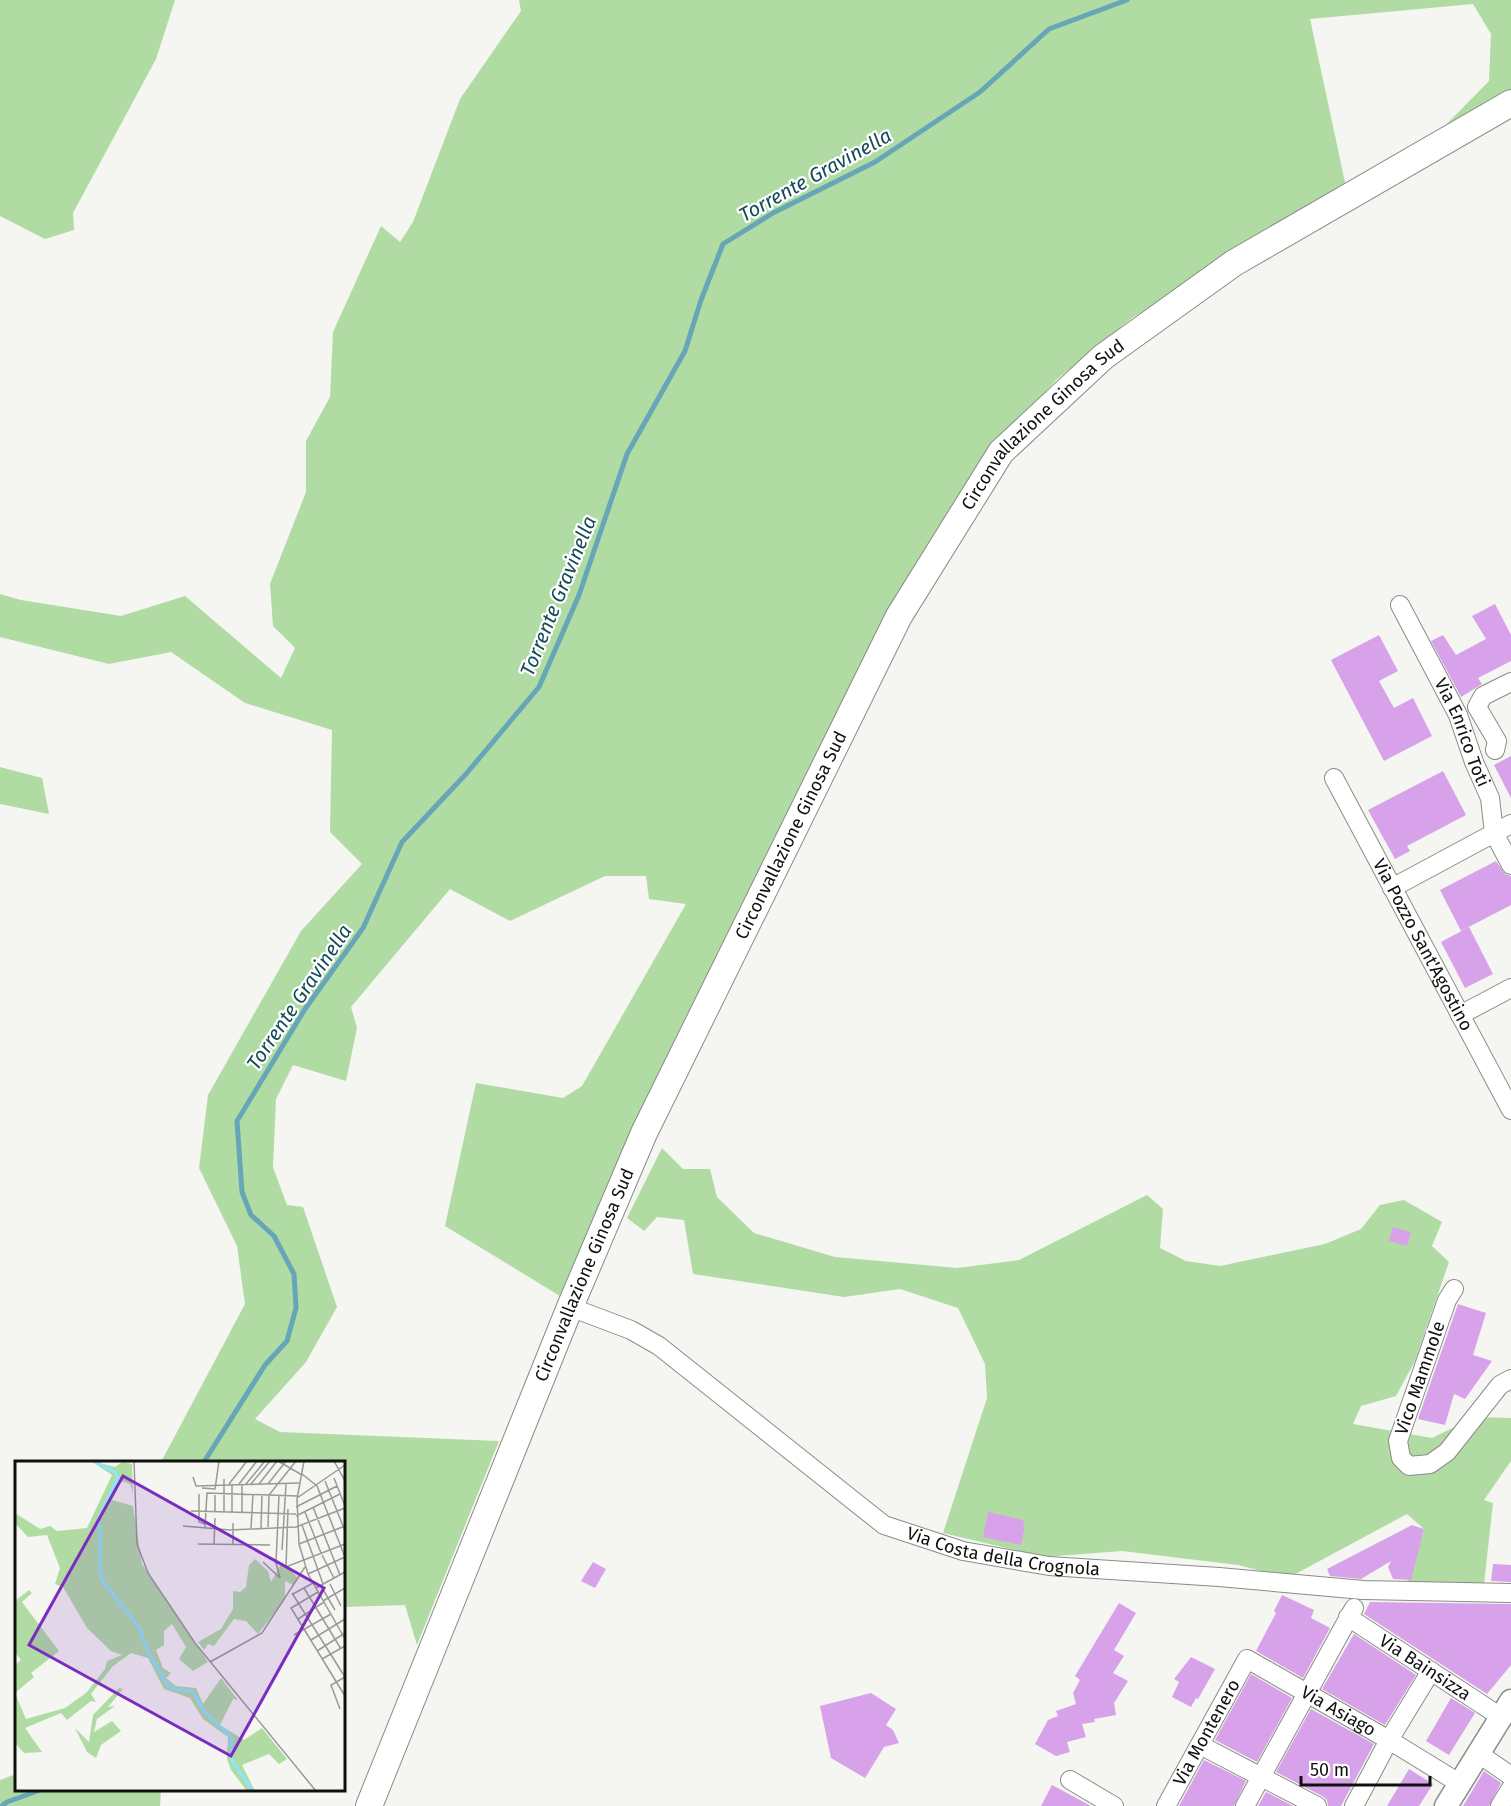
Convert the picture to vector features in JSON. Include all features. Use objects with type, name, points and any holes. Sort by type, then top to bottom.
[{"type":"main road","name":"Circonvallazione Ginosa Sud","points":[[369,1806],[570,1307],[644,1133],[899,616],[1001,452],[1103,357],[1233,263],[1511,103]]},
{"type":"street","name":"Via Enrico Toti","points":[[1401,605],[1458,716],[1474,762],[1490,798],[1494,833],[1511,865]]},
{"type":"street","points":[[1474,762],[1503,747],[1477,707],[1484,696],[1511,682]]},
{"type":"street","name":"Via Pozzo Sant'Agostino","points":[[1334,778],[1511,1110]]},
{"type":"street","points":[[1392,888],[1511,824]]},
{"type":"street","points":[[1461,1016],[1511,988]]},
{"type":"street","name":"Vico Mammole","points":[[1454,1289],[1447,1300],[1398,1441],[1401,1458],[1409,1466],[1430,1464],[1447,1452],[1500,1385],[1511,1380]]},
{"type":"street","name":"Via Costa della Crognola","points":[[570,1307],[631,1330],[659,1346],[884,1525],[963,1551],[1049,1566],[1219,1577],[1363,1590],[1511,1593]]},
{"type":"street","name":"Via Bainsizza","points":[[1307,1692],[1351,1612],[1431,1671],[1506,1709]]},
{"type":"street","name":"Via Asiago","points":[[1247,1659],[1307,1692],[1459,1783]]},
{"type":"street","name":"Via Montenero","points":[[1166,1806],[1247,1659]]},
{"type":"street","points":[[1354,1806],[1389,1740],[1431,1671]]},
{"type":"street","points":[[1245,1806],[1307,1692]]},
{"type":"street","points":[[1446,1806],[1506,1709]]},
{"type":"street","points":[[1200,1745],[1317,1806]]},
{"type":"street","points":[[1479,1754],[1511,1776]]},
{"type":"street","points":[[1070,1780],[1114,1806]]},
{"type":"street","points":[[1500,1806],[1511,1788]]},
{"type":"green space","points":[[0,0],[175,0],[156,59],[73,213],[74,230],[45,239],[0,216]]},
{"type":"green space","points":[[519,0],[1511,0],[1511,91],[1434,137],[1489,81],[1491,34],[1473,4],[1310,19],[1346,187],[1132,318],[1056,380],[981,464],[891,615],[560,1296],[445,1226],[476,1083],[563,1098],[582,1086],[686,904],[649,899],[646,876],[605,876],[510,921],[450,889],[351,1007],[357,1028],[346,1081],[293,1065],[276,1099],[273,1167],[287,1205],[303,1207],[337,1307],[306,1362],[255,1419],[280,1432],[499,1441],[417,1645],[405,1605],[345,1607],[345,1461],[162,1461],[245,1304],[237,1246],[199,1168],[208,1095],[301,931],[362,864],[330,832],[332,730],[245,703],[171,652],[109,664],[0,637],[0,594],[21,600],[121,616],[185,596],[281,678],[295,648],[273,626],[270,584],[306,492],[306,441],[330,397],[333,332],[381,226],[400,242],[413,222],[460,99],[521,11]]},
{"type":"green space","points":[[0,767],[42,778],[49,814],[0,804]]},
{"type":"green space","points":[[662,1148],[683,1169],[710,1169],[717,1197],[754,1233],[835,1257],[957,1268],[1019,1260],[1147,1195],[1163,1209],[1160,1248],[1186,1261],[1220,1266],[1325,1244],[1361,1229],[1380,1205],[1404,1200],[1442,1222],[1432,1246],[1449,1262],[1415,1361],[1396,1396],[1361,1406],[1353,1424],[1432,1438],[1475,1417],[1511,1418],[1511,1461],[1484,1500],[1493,1503],[1484,1584],[1408,1582],[1424,1529],[1407,1514],[1288,1578],[1238,1565],[1122,1551],[1044,1557],[943,1533],[987,1398],[985,1364],[958,1308],[900,1289],[844,1297],[693,1274],[684,1220],[657,1217],[644,1231],[627,1218]]},
{"type":"green space","points":[[15,1774],[15,1791],[161,1791],[160,1806],[0,1806],[0,1780]]},
{"type":"building","points":[[1495,604],[1511,635],[1511,661],[1478,678],[1482,684],[1461,697],[1431,641],[1443,635],[1456,655],[1486,639],[1472,616]]},
{"type":"building","points":[[1379,635],[1398,671],[1379,681],[1394,708],[1413,698],[1432,736],[1384,761],[1331,660]]},
{"type":"building","points":[[1511,756],[1511,798],[1494,765]]},
{"type":"building","points":[[1443,771],[1466,815],[1407,846],[1410,851],[1395,859],[1368,810]]},
{"type":"building","points":[[1496,861],[1505,874],[1511,876],[1511,905],[1461,931],[1440,890]]},
{"type":"building","points":[[1469,927],[1493,974],[1465,988],[1441,942]]},
{"type":"building","points":[[1393,1227],[1411,1232],[1407,1246],[1389,1241]]},
{"type":"building","points":[[1458,1304],[1486,1313],[1473,1355],[1492,1361],[1465,1399],[1454,1394],[1445,1425],[1418,1419]]},
{"type":"building","points":[[988,1512],[1024,1520],[1021,1545],[983,1537]]},
{"type":"building","points":[[1412,1525],[1424,1529],[1411,1580],[1393,1579],[1388,1567],[1391,1561],[1361,1579],[1330,1576],[1327,1569]]},
{"type":"building","points":[[593,1562],[606,1569],[595,1588],[581,1581]]},
{"type":"building","points":[[1493,1564],[1511,1565],[1511,1582],[1491,1581]]},
{"type":"building","points":[[1282,1595],[1314,1610],[1311,1618],[1330,1628],[1303,1678],[1256,1651],[1276,1613],[1274,1611]]},
{"type":"building","points":[[1370,1602],[1511,1604],[1511,1665],[1487,1694],[1364,1614]]},
{"type":"building","points":[[1119,1603],[1136,1613],[1114,1650],[1124,1656],[1113,1673],[1128,1681],[1114,1703],[1116,1715],[1082,1724],[1086,1737],[1067,1742],[1070,1752],[1056,1756],[1035,1744],[1048,1720],[1058,1716],[1056,1711],[1076,1704],[1073,1693],[1080,1680],[1075,1676]]},
{"type":"building","points":[[1354,1634],[1416,1675],[1385,1725],[1322,1689]]},
{"type":"building","points":[[1191,1657],[1215,1669],[1191,1707],[1172,1697],[1179,1682],[1174,1679]]},
{"type":"building","points":[[1251,1674],[1292,1698],[1257,1762],[1215,1740]]},
{"type":"building","points":[[871,1693],[896,1709],[886,1725],[893,1730],[899,1743],[884,1747],[865,1778],[831,1758],[820,1706]]},
{"type":"building","points":[[1451,1698],[1475,1713],[1449,1755],[1426,1741]]},
{"type":"building","points":[[1311,1709],[1374,1744],[1341,1806],[1328,1806],[1327,1800],[1322,1796],[1276,1772]]},
{"type":"building","points":[[1204,1760],[1246,1781],[1234,1806],[1179,1806]]},
{"type":"building","points":[[1409,1769],[1433,1784],[1419,1806],[1387,1806]]},
{"type":"building","points":[[1484,1771],[1501,1783],[1489,1806],[1463,1806]]},
{"type":"building","points":[[1052,1785],[1091,1806],[1041,1806]]},
{"type":"building","points":[[1266,1792],[1293,1806],[1258,1806]]},
{"type":"waterway","name":"Torrente Gravinella","points":[[205,1461],[265,1365],[287,1341],[296,1308],[294,1274],[274,1236],[251,1215],[242,1192],[237,1121],[305,1009],[363,928],[402,842],[466,774],[539,687],[579,595],[627,454],[685,351],[701,300],[723,244],[773,213],[875,162],[980,92],[1049,29],[1127,0]]},
{"type":"waterway","name":"Torrente Gravinella","points":[[2,1806],[37,1791]]}]
